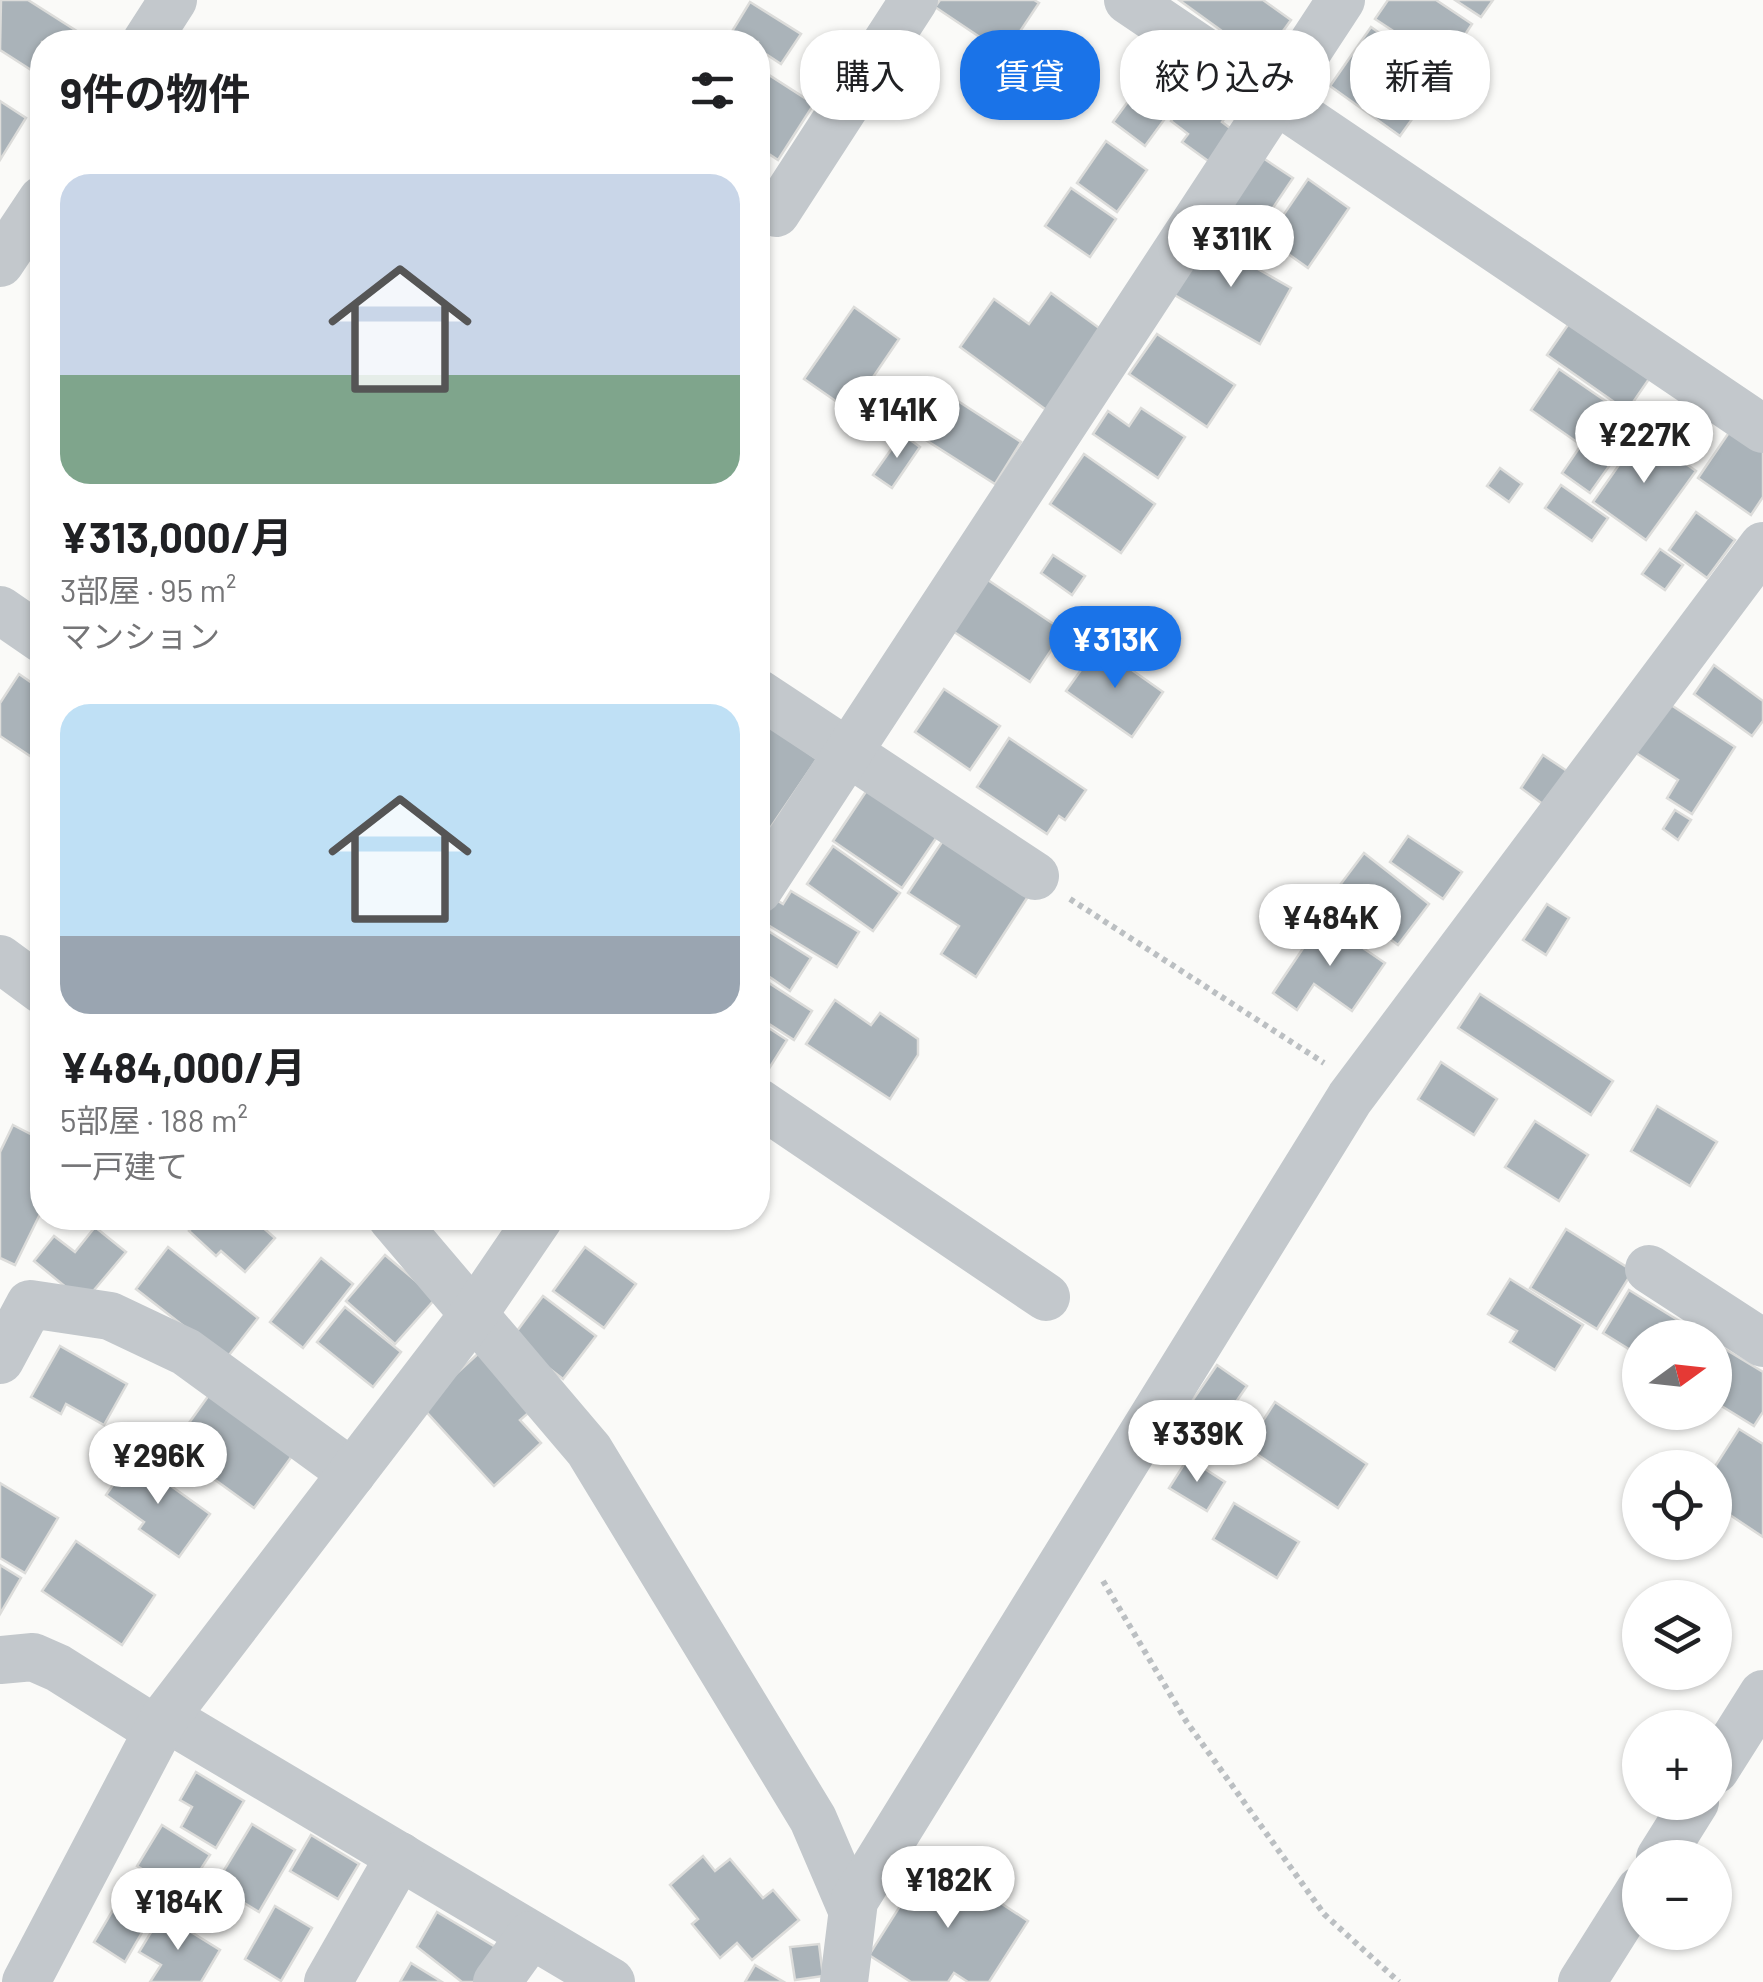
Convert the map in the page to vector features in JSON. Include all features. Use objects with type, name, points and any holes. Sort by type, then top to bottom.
[{"type":"street","points":[[154,30],[174,0]]},
{"type":"street","points":[[776,213],[914,0]]},
{"type":"street","points":[[1128,0],[1173,30]]},
{"type":"street","points":[[1321,30],[1341,0]]},
{"type":"street","points":[[770,872],[1260,120]]},
{"type":"street","points":[[1309,120],[1763,430]]},
{"type":"street","points":[[844,1982],[852,1910],[1360,1086],[1763,546]]},
{"type":"street","points":[[0,610],[30,630]]},
{"type":"street","points":[[770,701],[1035,876]]},
{"type":"street","points":[[0,960],[30,981]]},
{"type":"street","points":[[770,1110],[1046,1297]]},
{"type":"street","points":[[402,1230],[588,1450],[813,1819],[852,1910]]},
{"type":"street","points":[[26,1982],[161,1724],[473,1315],[531,1230]]},
{"type":"street","points":[[1650,1269],[1763,1343]]},
{"type":"street","points":[[0,1360],[30,1304],[110,1316],[186,1352],[352,1474]]},
{"type":"street","points":[[0,1660],[34,1657],[58,1668],[400,1856],[611,1982]]},
{"type":"street","points":[[1732,1743],[1763,1694]]},
{"type":"street","points":[[328,1982],[400,1856]]},
{"type":"street","points":[[1582,1982],[1622,1919]]},
{"type":"street","points":[[498,1982],[531,1934]]},
{"type":"path","points":[[1035,876],[1360,1086]]},
{"type":"path","points":[[1084,1528],[1108,1595],[1186,1721],[1324,1914],[1399,1982]]},
{"type":"building","points":[[1,0],[28,0],[75,30],[30,30],[30,69],[0,50]]},
{"type":"building","points":[[940,0],[1039,3],[1021,30],[969,30],[935,7]]},
{"type":"building","points":[[1179,0],[1263,0],[1291,20],[1284,30],[1220,30]]},
{"type":"building","points":[[1388,0],[1436,0],[1472,24],[1468,30],[1392,30],[1375,19]]},
{"type":"building","points":[[1455,0],[1493,0],[1481,17]]},
{"type":"building","points":[[750,2],[800,33],[781,64],[770,57],[770,30],[733,30]]},
{"type":"building","points":[[1350,57],[1350,100],[1330,86]]},
{"type":"building","points":[[770,76],[800,95],[800,120],[804,120],[778,160],[770,155]]},
{"type":"building","points":[[0,101],[26,118],[0,160]]},
{"type":"building","points":[[1120,112],[1120,120],[1164,120],[1145,146],[1113,122]]},
{"type":"building","points":[[1223,120],[1234,131],[1211,163],[1182,142],[1188,134],[1171,121]]},
{"type":"building","points":[[1378,120],[1411,120],[1400,136]]},
{"type":"building","points":[[1106,141],[1147,170],[1117,212],[1077,183]]},
{"type":"building","points":[[1254,152],[1293,178],[1256,233],[1217,206]]},
{"type":"building","points":[[1308,179],[1349,208],[1308,268],[1267,239]]},
{"type":"building","points":[[1071,188],[1116,219],[1090,257],[1045,226]]},
{"type":"building","points":[[1202,237],[1291,288],[1260,344],[1171,293]]},
{"type":"building","points":[[1051,293],[1106,333],[1049,412],[960,347],[994,299],[1029,324]]},
{"type":"building","points":[[854,307],[899,339],[850,411],[804,379]]},
{"type":"building","points":[[1572,319],[1649,379],[1627,411],[1547,355]]},
{"type":"building","points":[[1157,334],[1235,385],[1207,427],[1129,374]]},
{"type":"building","points":[[1559,369],[1639,424],[1590,493],[1562,473],[1581,445],[1531,410]]},
{"type":"building","points":[[944,392],[1021,442],[995,484],[918,435]]},
{"type":"building","points":[[1141,408],[1185,437],[1158,478],[1093,434],[1108,411],[1129,426]]},
{"type":"building","points":[[1732,428],[1763,450],[1763,497],[1751,515],[1698,478]]},
{"type":"building","points":[[1642,432],[1696,471],[1646,540],[1593,502]]},
{"type":"building","points":[[902,434],[920,447],[892,488],[873,475]]},
{"type":"building","points":[[1084,454],[1155,504],[1121,553],[1050,504]]},
{"type":"building","points":[[1500,468],[1522,484],[1509,502],[1487,486]]},
{"type":"building","points":[[1561,485],[1608,518],[1592,541],[1545,508]]},
{"type":"building","points":[[1696,512],[1735,540],[1707,578],[1669,550]]},
{"type":"building","points":[[1660,549],[1683,565],[1665,590],[1642,574]]},
{"type":"building","points":[[1053,555],[1085,576],[1072,595],[1041,573]]},
{"type":"building","points":[[979,574],[1064,631],[1030,682],[945,626]]},
{"type":"building","points":[[1098,646],[1163,692],[1132,737],[1066,691]]},
{"type":"building","points":[[1714,665],[1763,701],[1763,721],[1752,736],[1694,694]]},
{"type":"building","points":[[19,674],[30,682],[30,756],[0,736],[0,703]]},
{"type":"building","points":[[944,689],[1000,726],[970,770],[915,732]]},
{"type":"building","points":[[1665,701],[1735,747],[1692,814],[1667,798],[1678,780],[1633,751]]},
{"type":"building","points":[[770,726],[817,759],[770,828]]},
{"type":"building","points":[[1009,738],[1086,790],[1065,820],[1059,816],[1047,834],[977,787]]},
{"type":"building","points":[[1543,755],[1567,771],[1544,805],[1521,788]]},
{"type":"building","points":[[871,784],[941,831],[902,888],[833,841]]},
{"type":"building","points":[[1675,810],[1691,820],[1678,840],[1663,829]]},
{"type":"building","points":[[1408,836],[1462,872],[1443,899],[1390,862]]},
{"type":"building","points":[[944,839],[1029,895],[976,977],[941,954],[959,926],[908,893]]},
{"type":"building","points":[[833,846],[900,893],[873,931],[807,884]]},
{"type":"building","points":[[1364,853],[1429,904],[1398,945],[1374,927],[1366,937],[1325,905]]},
{"type":"building","points":[[791,891],[859,932],[837,967],[770,926],[770,896],[783,904]]},
{"type":"building","points":[[1547,904],[1569,918],[1546,955],[1523,940]]},
{"type":"building","points":[[1322,920],[1385,963],[1352,1011],[1314,984],[1297,1010],[1273,993]]},
{"type":"building","points":[[770,932],[811,958],[790,991],[770,977]]},
{"type":"building","points":[[770,984],[812,1011],[794,1040],[770,1025]]},
{"type":"building","points":[[1480,994],[1613,1081],[1591,1115],[1458,1028]]},
{"type":"building","points":[[835,1000],[871,1025],[880,1013],[918,1039],[918,1055],[890,1099],[806,1044]]},
{"type":"building","points":[[770,1029],[787,1040],[770,1067]]},
{"type":"building","points":[[1441,1062],[1497,1099],[1474,1135],[1418,1099]]},
{"type":"building","points":[[1657,1106],[1717,1142],[1690,1186],[1631,1151]]},
{"type":"building","points":[[1535,1121],[1588,1155],[1559,1201],[1505,1167]]},
{"type":"building","points":[[13,1125],[30,1134],[32,1230],[15,1265],[0,1258],[0,1152]]},
{"type":"building","points":[[1566,1229],[1633,1271],[1597,1329],[1530,1288]]},
{"type":"building","points":[[93,1230],[99,1230],[126,1252],[84,1302],[34,1261],[54,1236],[75,1252]]},
{"type":"building","points":[[266,1230],[275,1238],[245,1272],[221,1251],[216,1256],[189,1231]]},
{"type":"building","points":[[168,1247],[258,1318],[226,1359],[136,1289]]},
{"type":"building","points":[[585,1247],[636,1284],[604,1328],[553,1291]]},
{"type":"building","points":[[385,1255],[436,1298],[395,1344],[346,1301]]},
{"type":"building","points":[[321,1258],[353,1284],[303,1348],[270,1322]]},
{"type":"building","points":[[1510,1279],[1583,1325],[1555,1370],[1510,1342],[1517,1331],[1488,1314]]},
{"type":"building","points":[[1629,1290],[1678,1320],[1622,1320],[1622,1345],[1603,1333]]},
{"type":"building","points":[[543,1296],[596,1336],[563,1379],[511,1339]]},
{"type":"building","points":[[345,1307],[401,1352],[373,1387],[317,1342]]},
{"type":"building","points":[[60,1346],[127,1384],[104,1425],[66,1404],[61,1414],[31,1397]]},
{"type":"building","points":[[481,1351],[533,1409],[520,1420],[541,1443],[494,1486],[421,1406]]},
{"type":"building","points":[[1732,1353],[1763,1372],[1763,1412],[1754,1426],[1732,1412]]},
{"type":"building","points":[[1217,1365],[1247,1386],[1220,1425],[1190,1404]]},
{"type":"building","points":[[209,1395],[292,1456],[254,1508],[171,1448]]},
{"type":"building","points":[[1275,1402],[1367,1464],[1338,1508],[1246,1447]]},
{"type":"building","points":[[1739,1429],[1763,1444],[1763,1537],[1732,1516],[1732,1450],[1726,1450]]},
{"type":"building","points":[[132,1458],[210,1514],[179,1557],[139,1529],[144,1522],[106,1495]]},
{"type":"building","points":[[1188,1458],[1225,1482],[1207,1511],[1169,1488]]},
{"type":"building","points":[[0,1483],[58,1518],[25,1573],[0,1558]]},
{"type":"building","points":[[1234,1503],[1299,1542],[1277,1578],[1213,1539]]},
{"type":"building","points":[[76,1541],[155,1595],[122,1645],[42,1591]]},
{"type":"building","points":[[0,1565],[21,1578],[0,1614]]},
{"type":"building","points":[[196,1772],[244,1801],[216,1848],[181,1827],[192,1807],[180,1800]]},
{"type":"building","points":[[252,1824],[295,1850],[259,1912],[215,1885]]},
{"type":"building","points":[[162,1825],[210,1855],[184,1895],[137,1866]]},
{"type":"building","points":[[311,1835],[359,1864],[338,1899],[290,1871]]},
{"type":"building","points":[[703,1856],[715,1871],[730,1859],[763,1898],[773,1890],[799,1920],[752,1960],[737,1943],[720,1958],[692,1924],[698,1919],[670,1885]]},
{"type":"building","points":[[931,1857],[1028,1921],[989,1982],[968,1982],[954,1973],[948,1982],[911,1982],[869,1955]]},
{"type":"building","points":[[120,1898],[151,1917],[125,1962],[94,1942]]},
{"type":"building","points":[[275,1906],[312,1928],[281,1981],[245,1959]]},
{"type":"building","points":[[437,1912],[497,1948],[476,1982],[462,1982],[417,1947]]},
{"type":"building","points":[[162,1914],[220,1950],[201,1982],[150,1982],[161,1965],[139,1952]]},
{"type":"building","points":[[819,1944],[823,1976],[795,1980],[790,1947]]},
{"type":"building","points":[[411,1963],[442,1982],[400,1982]]},
{"type":"building","points":[[755,1965],[784,1982],[745,1982]]}]
